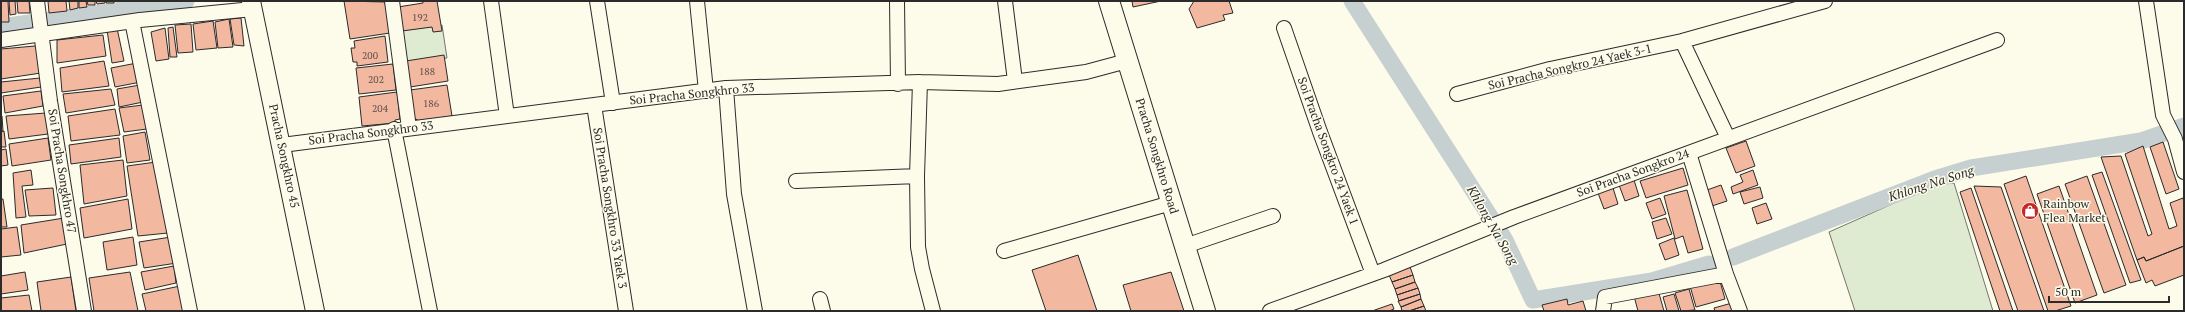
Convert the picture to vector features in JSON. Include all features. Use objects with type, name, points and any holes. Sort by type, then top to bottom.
[{"type":"main road","name":"Pracha Songkhro Road","points":[[1109,1],[1205,311]]},
{"type":"street","points":[[392,1],[409,128]]},
{"type":"street","points":[[491,1],[507,116]]},
{"type":"street","points":[[598,1],[613,103]]},
{"type":"street","points":[[697,1],[706,91]]},
{"type":"street","points":[[897,1],[898,84]]},
{"type":"street","points":[[1005,1],[1015,81]]},
{"type":"street","name":"Soi Pracha Songkro 24 Yaek 3-1","points":[[1457,94],[1550,69],[1682,41],[1825,1]]},
{"type":"street","points":[[2146,1],[2163,115],[2174,139],[2184,172]]},
{"type":"street","points":[[1,40],[42,33],[252,5]]},
{"type":"street","name":"Pracha Songkhro 45","points":[[252,5],[315,311]]},
{"type":"street","name":"Soi Pracha Songkhro 47","points":[[38,7],[84,311]]},
{"type":"street","points":[[132,21],[190,311]]},
{"type":"street","name":"Soi Pracha Songkro 24 Yaek 1","points":[[1284,28],[1320,132],[1373,274]]},
{"type":"street","name":"Soi Pracha Songkro 24","points":[[1270,311],[1373,274],[1514,217],[1997,40]]},
{"type":"street","points":[[1682,41],[1728,138]]},
{"type":"street","name":"Soi Pracha Songkhro 33","points":[[282,145],[726,88],[898,84],[920,82],[998,84],[1086,72],[1127,61]]},
{"type":"street","points":[[920,82],[917,176],[918,247],[933,311]]},
{"type":"street","points":[[726,88],[734,194],[755,311]]},
{"type":"street","name":"Soi Pracha Songkhro 33 Yaek 3","points":[[594,105],[626,311]]},
{"type":"street","points":[[394,130],[430,311]]},
{"type":"street","points":[[1689,153],[1726,274],[1740,311]]},
{"type":"street","points":[[796,181],[917,176]]},
{"type":"street","points":[[1004,251],[1171,203]]},
{"type":"street","points":[[1185,246],[1273,216]]},
{"type":"street","points":[[1603,311],[1605,297],[1726,274]]},
{"type":"green space","points":[[442,25],[447,58],[404,64],[399,31]]},
{"type":"green space","points":[[1954,183],[1993,311],[1855,311],[1829,232],[1935,185]]},
{"type":"building","points":[[1,1],[8,1],[9,22],[1,22]]},
{"type":"building","points":[[9,1],[15,1],[16,14],[10,15]]},
{"type":"building","points":[[17,1],[29,1],[30,13],[18,13]]},
{"type":"building","points":[[48,1],[66,1],[67,11],[49,13]]},
{"type":"building","points":[[69,1],[78,1],[78,8],[70,10]]},
{"type":"building","points":[[79,1],[86,1],[87,7],[79,8]]},
{"type":"building","points":[[87,1],[95,1],[95,5],[88,5]]},
{"type":"building","points":[[96,1],[105,1],[105,3],[97,4]]},
{"type":"building","points":[[106,1],[114,1],[114,3],[106,3]]},
{"type":"building","points":[[344,1],[385,2],[390,33],[350,39]]},
{"type":"building","points":[[423,1],[437,1],[442,31],[433,32],[432,27],[402,31],[398,7],[423,3]]},
{"type":"building","points":[[1132,1],[1161,1],[1133,7]]},
{"type":"building","points":[[1194,1],[1229,1],[1233,13],[1223,15],[1225,20],[1197,28],[1189,9]]},
{"type":"building","points":[[241,18],[244,46],[234,45],[230,19]]},
{"type":"building","points":[[229,19],[233,47],[218,48],[215,22]]},
{"type":"building","points":[[213,21],[217,48],[196,50],[193,24]]},
{"type":"building","points":[[191,24],[193,52],[178,53],[175,25]]},
{"type":"building","points":[[173,27],[177,57],[170,57],[168,28]]},
{"type":"building","points":[[117,28],[124,61],[112,63],[107,30]]},
{"type":"building","points":[[165,28],[169,59],[156,61],[151,32]]},
{"type":"building","points":[[103,35],[106,56],[57,63],[57,40]]},
{"type":"building","points":[[385,36],[388,62],[357,66],[357,62],[353,62],[351,48],[355,48],[354,41]]},
{"type":"building","points":[[35,46],[40,53],[41,73],[1,79],[1,49]]},
{"type":"building","points":[[444,55],[448,81],[410,87],[406,61]]},
{"type":"building","points":[[104,61],[109,86],[62,92],[60,68]]},
{"type":"building","points":[[137,63],[141,82],[115,87],[111,68]]},
{"type":"building","points":[[393,64],[396,90],[359,94],[356,68]]},
{"type":"building","points":[[40,78],[41,87],[1,93],[1,82]]},
{"type":"building","points":[[140,85],[143,102],[119,107],[117,89]]},
{"type":"building","points":[[447,85],[452,116],[419,121],[414,118],[410,90]]},
{"type":"building","points":[[111,89],[115,105],[66,113],[63,94]]},
{"type":"building","points":[[41,91],[43,106],[5,113],[3,96]]},
{"type":"building","points":[[397,92],[400,119],[395,120],[395,123],[362,126],[359,97]]},
{"type":"building","points":[[143,105],[147,129],[124,132],[119,108]]},
{"type":"building","points":[[115,109],[120,135],[71,141],[68,116]]},
{"type":"building","points":[[46,113],[48,134],[9,139],[6,116]]},
{"type":"building","points":[[1,116],[3,131],[1,131]]},
{"type":"building","points":[[4,131],[6,147],[1,147],[1,132]]},
{"type":"building","points":[[145,132],[150,160],[127,163],[123,136]]},
{"type":"building","points":[[48,138],[51,160],[12,166],[9,144]]},
{"type":"building","points":[[119,138],[121,157],[71,164],[69,145]]},
{"type":"building","points":[[1746,141],[1755,166],[1736,173],[1726,148]]},
{"type":"building","points":[[2163,142],[2179,189],[2166,194],[2150,147]]},
{"type":"building","points":[[2143,146],[2169,229],[2177,226],[2170,203],[2183,198],[2184,202],[2184,246],[2146,261],[2144,257],[2137,260],[2101,157],[2121,156],[2148,236],[2152,234],[2125,154]]},
{"type":"building","points":[[6,149],[8,165],[1,166],[1,150]]},
{"type":"building","points":[[123,160],[127,196],[84,204],[80,165]]},
{"type":"building","points":[[156,162],[168,233],[138,236],[127,166]]},
{"type":"building","points":[[1683,168],[1688,185],[1646,198],[1640,181]]},
{"type":"building","points":[[31,170],[33,185],[22,186],[26,217],[16,218],[13,173]]},
{"type":"building","points":[[1753,170],[1758,185],[1733,194],[1731,187],[1743,182],[1740,175]]},
{"type":"building","points":[[2102,172],[2141,280],[2130,283],[2092,175]]},
{"type":"building","points":[[2026,176],[2071,306],[2055,311],[2048,311],[2004,184]]},
{"type":"building","points":[[2087,176],[2126,285],[2104,293],[2065,184]]},
{"type":"building","points":[[1634,180],[1639,196],[1625,201],[1619,185]]},
{"type":"building","points":[[1721,185],[1727,201],[1712,206],[1707,190]]},
{"type":"building","points":[[1974,186],[2001,187],[2044,311],[2018,311]]},
{"type":"building","points":[[2059,186],[2097,295],[2075,303],[2037,194]]},
{"type":"building","points":[[1760,187],[1763,198],[1744,204],[1740,192]]},
{"type":"building","points":[[53,188],[56,215],[29,216],[25,190]]},
{"type":"building","points":[[1613,188],[1618,204],[1604,209],[1598,193]]},
{"type":"building","points":[[1971,188],[2013,311],[2000,311],[1960,192]]},
{"type":"building","points":[[1687,190],[1703,249],[1688,253],[1683,236],[1675,239],[1664,196]]},
{"type":"building","points":[[1660,198],[1666,214],[1652,219],[1646,203]]},
{"type":"building","points":[[1,199],[3,199],[7,227],[1,227]]},
{"type":"building","points":[[128,199],[132,229],[84,238],[80,208]]},
{"type":"building","points":[[1766,203],[1772,219],[1757,224],[1752,208]]},
{"type":"building","points":[[64,218],[67,244],[24,253],[21,225]]},
{"type":"building","points":[[1666,218],[1672,234],[1657,239],[1652,222]]},
{"type":"building","points":[[17,227],[21,255],[1,257],[1,229]]},
{"type":"building","points":[[133,237],[137,265],[107,270],[103,242]]},
{"type":"building","points":[[171,237],[177,263],[144,268],[139,242]]},
{"type":"building","points":[[1674,238],[1679,255],[1665,260],[1659,244]]},
{"type":"building","points":[[2184,246],[2184,275],[2155,286],[2152,280],[2146,283],[2137,260],[2144,257],[2146,261]]},
{"type":"building","points":[[1078,255],[1097,311],[1046,311],[1032,270]]},
{"type":"building","points":[[174,266],[176,283],[145,290],[141,272]]},
{"type":"building","points":[[1410,267],[1413,275],[1392,282],[1389,275]]},
{"type":"building","points":[[25,272],[28,290],[1,294],[1,276]]},
{"type":"building","points":[[130,272],[138,311],[94,311],[89,278]]},
{"type":"building","points":[[1171,272],[1184,311],[1131,311],[1123,285]]},
{"type":"building","points":[[1413,275],[1415,282],[1395,289],[1392,282]]},
{"type":"building","points":[[71,277],[76,311],[41,311],[37,282]]},
{"type":"building","points":[[1719,278],[1725,299],[1696,307],[1690,286]]},
{"type":"building","points":[[1415,282],[1418,288],[1397,295],[1395,289]]},
{"type":"building","points":[[180,286],[184,311],[146,311],[142,294]]},
{"type":"building","points":[[1418,288],[1420,294],[1399,301],[1397,295]]},
{"type":"building","points":[[1689,289],[1695,310],[1681,311],[1675,293]]},
{"type":"building","points":[[1658,290],[1664,311],[1638,311],[1634,296]]},
{"type":"building","points":[[1420,294],[1421,299],[1401,307],[1398,301]]},
{"type":"building","points":[[1674,294],[1679,311],[1667,311],[1663,297]]},
{"type":"building","points":[[29,295],[32,311],[1,311],[1,298]]},
{"type":"building","points":[[1421,299],[1424,306],[1409,311],[1402,311],[1401,307]]},
{"type":"building","points":[[1567,299],[1568,305],[1583,301],[1586,311],[1544,311],[1542,305]]},
{"type":"building","points":[[1732,303],[1735,311],[1715,311],[1714,308]]},
{"type":"building","points":[[1392,304],[1394,309],[1389,311],[1372,311]]},
{"type":"building","points":[[1424,306],[1426,311],[1409,311]]},
{"type":"waterway","name":"Khlong Na Song","points":[[1,27],[186,1]]},
{"type":"waterway","name":"Khlong Na Song","points":[[1352,1],[1505,240],[1533,300],[1652,281],[1709,264]]},
{"type":"waterway","name":"Khlong Na Song","points":[[1733,257],[1935,179],[1971,168],[2141,141],[2184,126]]},
{"type":"place","name":"Rainbow Flea Market","points":[[2030,211]]}]
